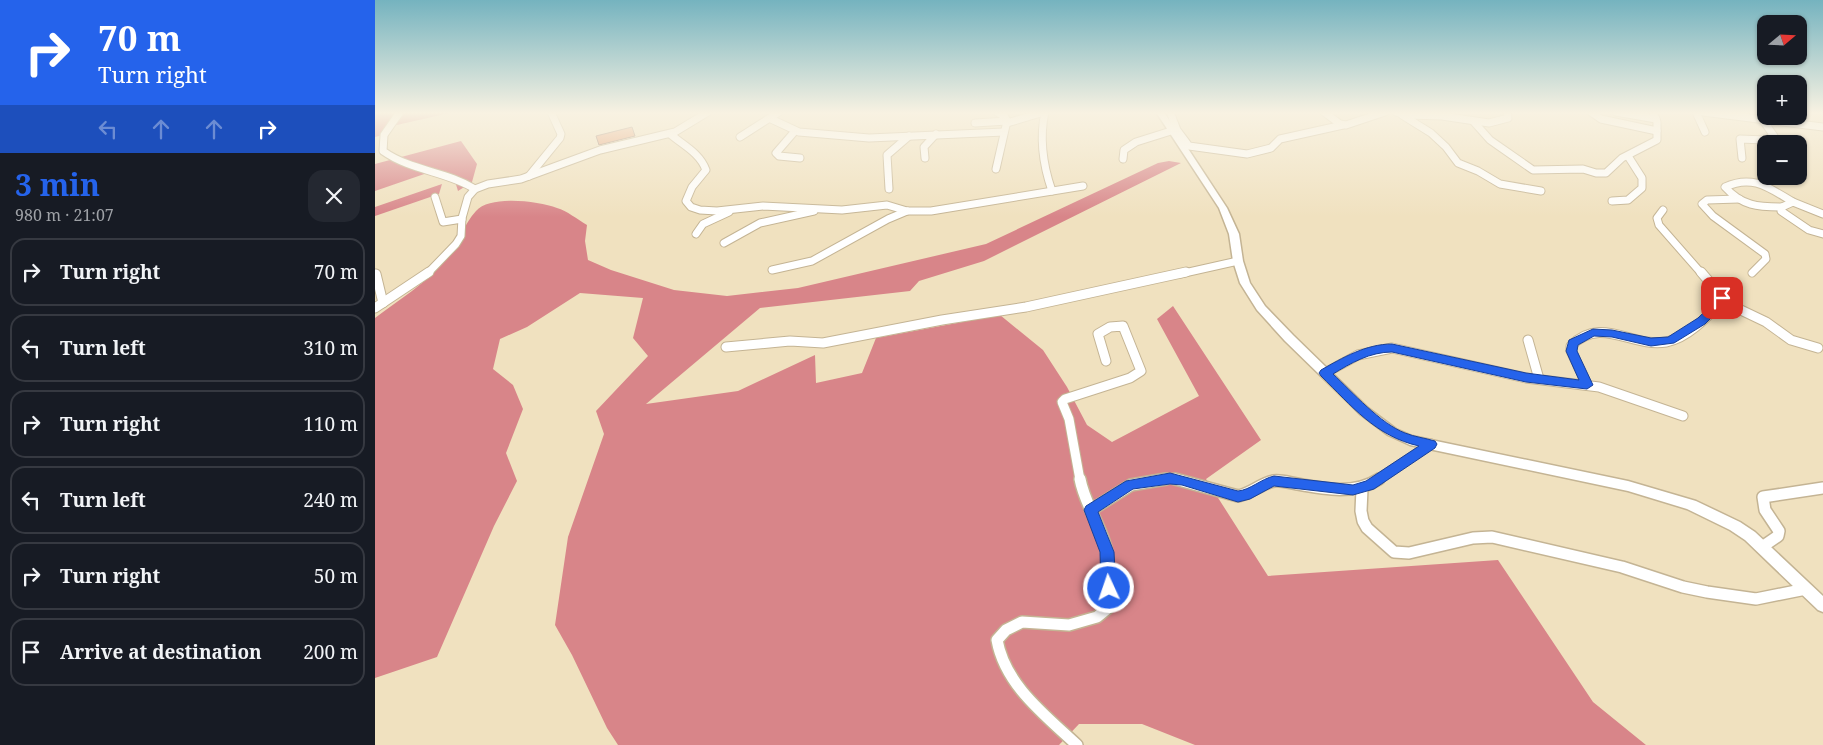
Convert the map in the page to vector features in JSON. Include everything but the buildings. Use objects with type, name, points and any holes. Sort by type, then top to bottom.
[{"type":"main road","points":[[1182,147],[1223,208],[1234,234],[1238,261],[1245,283],[1261,308],[1364,412],[1392,432],[1402,437],[1431,444],[1628,486],[1679,500],[1735,526],[1761,546],[1817,596]]},
{"type":"street","points":[[382,147],[383,151],[401,163],[456,178],[475,189]]},
{"type":"street","points":[[529,176],[553,147]]},
{"type":"street","points":[[375,308],[426,275],[448,252],[461,236],[462,219],[468,197],[475,189],[487,184],[529,176],[600,150],[614,147]]},
{"type":"street","points":[[686,147],[700,158],[705,165],[706,170],[687,196],[688,204],[700,210],[770,206],[842,210],[887,205],[907,211],[931,211],[1083,186]]},
{"type":"street","points":[[781,147],[776,153],[779,156],[800,158]]},
{"type":"street","points":[[889,189],[887,155],[897,147]]},
{"type":"street","points":[[924,147],[925,158]]},
{"type":"street","points":[[996,169],[1001,147]]},
{"type":"street","points":[[1042,147],[1044,168],[1052,191]]},
{"type":"street","points":[[1123,159],[1124,150],[1128,147]]},
{"type":"street","points":[[1192,147],[1243,154],[1272,147]]},
{"type":"street","points":[[1446,147],[1458,163],[1478,171],[1501,184],[1541,191]]},
{"type":"street","points":[[1500,147],[1533,170],[1583,169],[1596,173],[1605,173],[1622,158],[1645,147]]},
{"type":"street","points":[[1741,147],[1742,158]]},
{"type":"street","points":[[1612,202],[1629,200],[1642,188],[1643,178],[1628,156]]},
{"type":"street","points":[[1793,202],[1782,207],[1759,208],[1728,192],[1725,187],[1749,180],[1757,182],[1793,202],[1823,214]]},
{"type":"street","points":[[435,197],[443,222],[462,219]]},
{"type":"street","points":[[1739,198],[1707,200],[1703,204],[1711,214],[1751,241],[1765,254],[1765,259],[1753,272]]},
{"type":"street","points":[[1782,207],[1782,212],[1800,224],[1823,234]]},
{"type":"street","points":[[696,234],[703,224],[736,209]]},
{"type":"street","points":[[724,244],[760,223],[801,216],[819,210]]},
{"type":"street","points":[[1663,210],[1657,221],[1719,293],[1722,302],[1766,322],[1791,340],[1818,348]]},
{"type":"street","points":[[772,270],[812,261],[887,218],[907,211]]},
{"type":"street","points":[[726,347],[790,341],[823,343],[942,320],[1026,307],[1238,261]]},
{"type":"street","points":[[376,274],[383,303]]},
{"type":"street","points":[[1587,385],[1571,351],[1571,346],[1587,334],[1603,332],[1651,342],[1671,341],[1702,321],[1722,302]]},
{"type":"street","points":[[1077,745],[1010,677],[998,654],[997,640],[1014,624],[1030,621],[1069,625],[1104,614],[1107,608],[1109,588],[1107,552],[1083,492],[1069,420],[1062,402],[1065,399],[1130,378],[1141,371],[1123,326],[1118,325],[1105,328],[1098,334],[1106,361]]},
{"type":"street","points":[[1527,340],[1539,379]]},
{"type":"street","points":[[1325,373],[1358,355],[1392,348],[1539,379],[1587,385],[1626,395],[1667,412],[1683,416]]},
{"type":"street","points":[[1091,510],[1131,484],[1170,478],[1238,496],[1246,496],[1267,483],[1274,481],[1340,489],[1361,489],[1431,444]]},
{"type":"street","points":[[1761,546],[1778,536],[1779,531],[1761,502],[1763,497],[1823,488]]},
{"type":"street","points":[[1361,489],[1361,511],[1367,528],[1385,546],[1401,554],[1473,538],[1492,537],[1622,567],[1683,587],[1756,598],[1817,596]]},
{"type":"shaded area","points":[[439,147],[465,147],[477,164],[472,182],[458,191],[454,178],[433,171],[375,191],[375,164]]},
{"type":"shaded area","points":[[1169,161],[1181,163],[984,261],[919,281],[910,291],[760,308],[646,404],[738,391],[815,355],[816,383],[862,373],[876,338],[1000,315],[1043,350],[1067,387],[1087,425],[1112,442],[1199,396],[1157,319],[1173,306],[1261,440],[1206,479],[1268,576],[1498,560],[1593,702],[1646,745],[1195,745],[1142,724],[1079,724],[1059,745],[618,745],[607,728],[572,655],[555,625],[568,537],[604,434],[596,411],[648,356],[633,338],[643,298],[580,293],[527,327],[500,339],[493,369],[513,385],[523,409],[506,453],[517,481],[494,526],[437,657],[375,678],[375,318],[412,291],[446,260],[471,217],[483,206],[503,201],[515,201],[538,203],[561,209],[587,225],[585,241],[588,260],[611,270],[674,290],[727,296],[798,288],[986,244],[1158,163]]},
{"type":"shaded area","points":[[442,184],[439,194],[375,216],[375,207]]},
{"type":"route","points":[[1109,588],[1107,552],[1091,510],[1131,484],[1170,478],[1238,496],[1246,496],[1267,483],[1274,481],[1340,489],[1361,489],[1370,485],[1431,444],[1402,437],[1374,420],[1325,373],[1351,358],[1384,348],[1392,348],[1526,378],[1587,385],[1571,351],[1573,343],[1593,332],[1603,332],[1651,342],[1671,341],[1707,317],[1722,302],[1722,298]]}]
